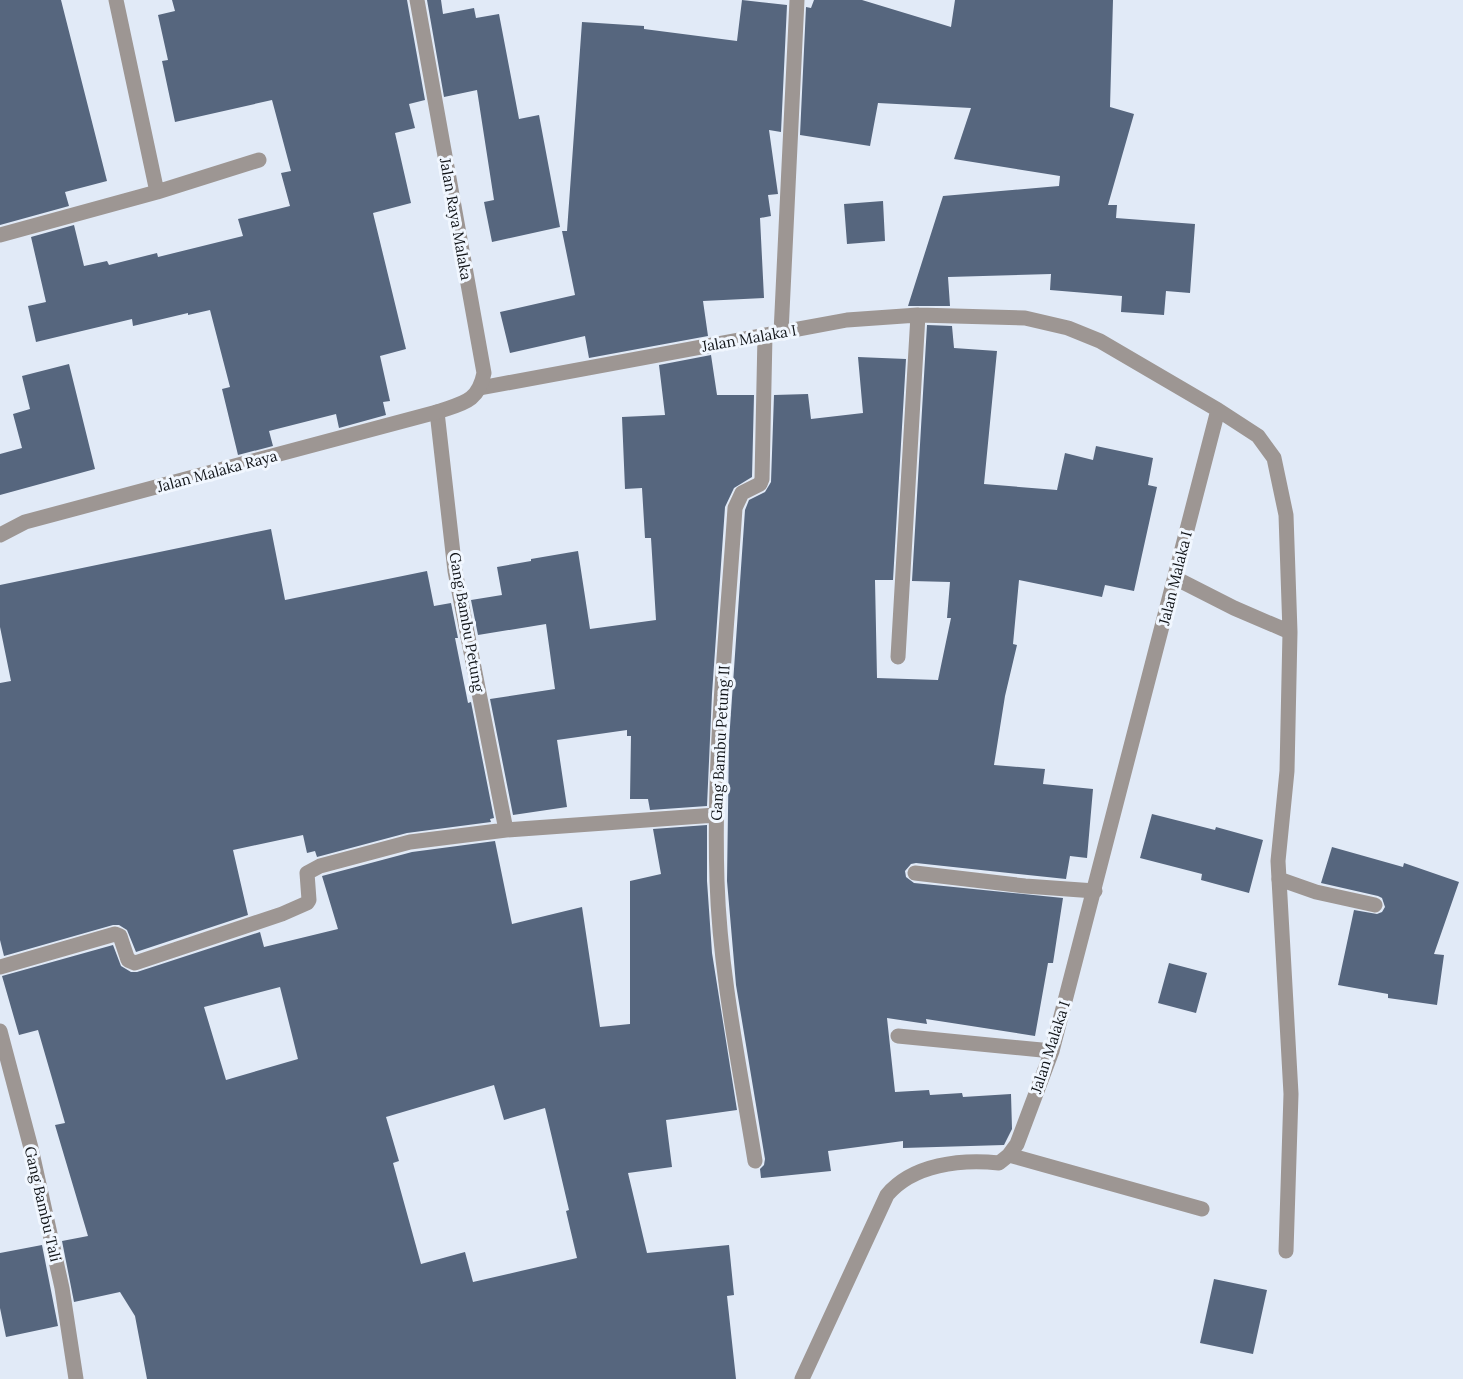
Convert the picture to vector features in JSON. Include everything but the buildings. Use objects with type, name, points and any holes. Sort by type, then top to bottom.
[{"type":"street","points":[[116,0],[157,192]]},
{"type":"street","name":"Jalan Raya Malaka","points":[[417,0],[484,373],[480,388]]},
{"type":"street","points":[[781,333],[796,0]]},
{"type":"street","points":[[0,236],[157,192],[259,160]]},
{"type":"street","points":[[898,657],[918,315]]},
{"type":"street","name":"Jalan Malaka I","points":[[480,388],[847,320],[918,315],[1025,318],[1068,328],[1100,341],[1218,410],[1052,1051],[1017,1144],[1009,1155]]},
{"type":"street","name":"Gang Bambu Petung II","points":[[755,1161],[724,967],[717,883],[716,815],[735,508],[742,493],[760,484],[762,479],[765,335]]},
{"type":"street","points":[[437,412],[472,399],[480,388]]},
{"type":"street","points":[[1218,410],[1257,436],[1274,458],[1286,515],[1290,632],[1287,771],[1278,861],[1292,1094],[1286,1251]]},
{"type":"street","name":"Jalan Malaka Raya","points":[[0,535],[25,522],[437,412]]},
{"type":"street","name":"Gang Bambu Petung","points":[[437,412],[455,570],[506,830]]},
{"type":"street","points":[[1175,578],[1234,608],[1290,632]]},
{"type":"street","points":[[0,967],[115,934],[120,936],[128,960],[135,963],[282,914],[307,903],[309,900],[307,873],[320,866],[410,842],[506,830],[716,815]]},
{"type":"street","points":[[915,873],[1025,886],[1095,891]]},
{"type":"street","points":[[1279,879],[1316,892],[1375,905]]},
{"type":"street","name":"Gang Bambu Tali","points":[[0,1031],[62,1288],[76,1379]]},
{"type":"street","points":[[898,1036],[1052,1051]]},
{"type":"street","points":[[802,1379],[887,1195],[898,1182],[935,1166],[979,1161],[999,1163],[1009,1155],[1202,1209]]}]
